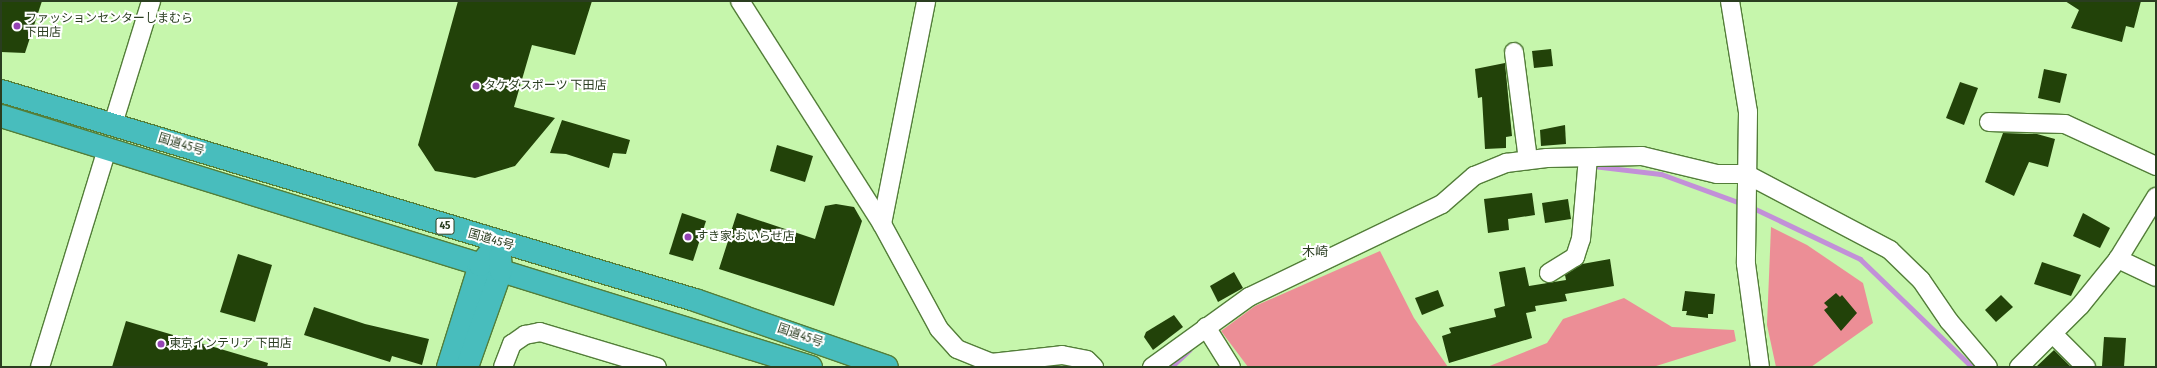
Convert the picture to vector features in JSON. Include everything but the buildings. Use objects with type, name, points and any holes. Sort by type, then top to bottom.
[{"type":"highway","name":"国道45号","points":[[1,91],[695,300],[887,367]]},
{"type":"highway","name":"45","points":[[1,116],[811,367]]},
{"type":"highway","points":[[448,367],[480,265],[499,242]]},
{"type":"highway","points":[[467,367],[501,271],[499,242]]},
{"type":"street","points":[[113,124],[151,1]]},
{"type":"street","points":[[740,1],[882,224],[939,329],[957,349],[991,363],[1062,355],[1087,360],[1094,367]]},
{"type":"street","points":[[882,224],[926,1]]},
{"type":"street","points":[[1730,1],[1748,112],[1746,264],[1760,367]]},
{"type":"street","points":[[1514,52],[1528,160]]},
{"type":"street","points":[[1988,122],[2065,124],[2156,166]]},
{"type":"street","points":[[40,367],[107,148]]},
{"type":"street","points":[[1152,367],[1249,297],[1442,204],[1474,176],[1506,163],[1528,160],[1642,156],[1717,174],[1746,174],[1890,250],[1921,280],[1949,321],[1988,367]]},
{"type":"street","points":[[1549,273],[1575,257],[1581,239],[1588,158]]},
{"type":"street","points":[[2019,367],[2053,334],[2118,259],[2154,204]]},
{"type":"street","points":[[2118,259],[2156,277]]},
{"type":"street","points":[[1206,327],[1231,367]]},
{"type":"street","points":[[503,367],[512,344],[525,335],[540,332],[657,367]]},
{"type":"street","points":[[2053,334],[2086,367]]},
{"type":"shaded area","points":[[1771,227],[1807,245],[1863,283],[1873,323],[1811,367],[1776,367],[1767,325]]},
{"type":"shaded area","points":[[1380,251],[1414,318],[1448,367],[1248,367],[1221,331],[1255,306]]},
{"type":"shaded area","points":[[1624,298],[1672,327],[1734,330],[1736,341],[1653,367],[1487,367],[1547,343],[1563,319]]},
{"type":"waterway","points":[[1593,166],[1661,174],[1743,204]]},
{"type":"waterway","points":[[1751,207],[1860,259],[1972,367]]},
{"type":"waterway","points":[[1171,367],[1189,350]]},
{"type":"place","name":"ファッションセンターしまむら 下田店","points":[[17,26]]},
{"type":"place","name":"タケダスポーツ 下田店","points":[[476,86]]},
{"type":"place","name":"すき家 おいらせ店","points":[[688,237]]},
{"type":"place","name":"東京インテリア 下田店","points":[[161,344]]},
{"type":"district","name":"木崎","points":[[1315,252]]}]
